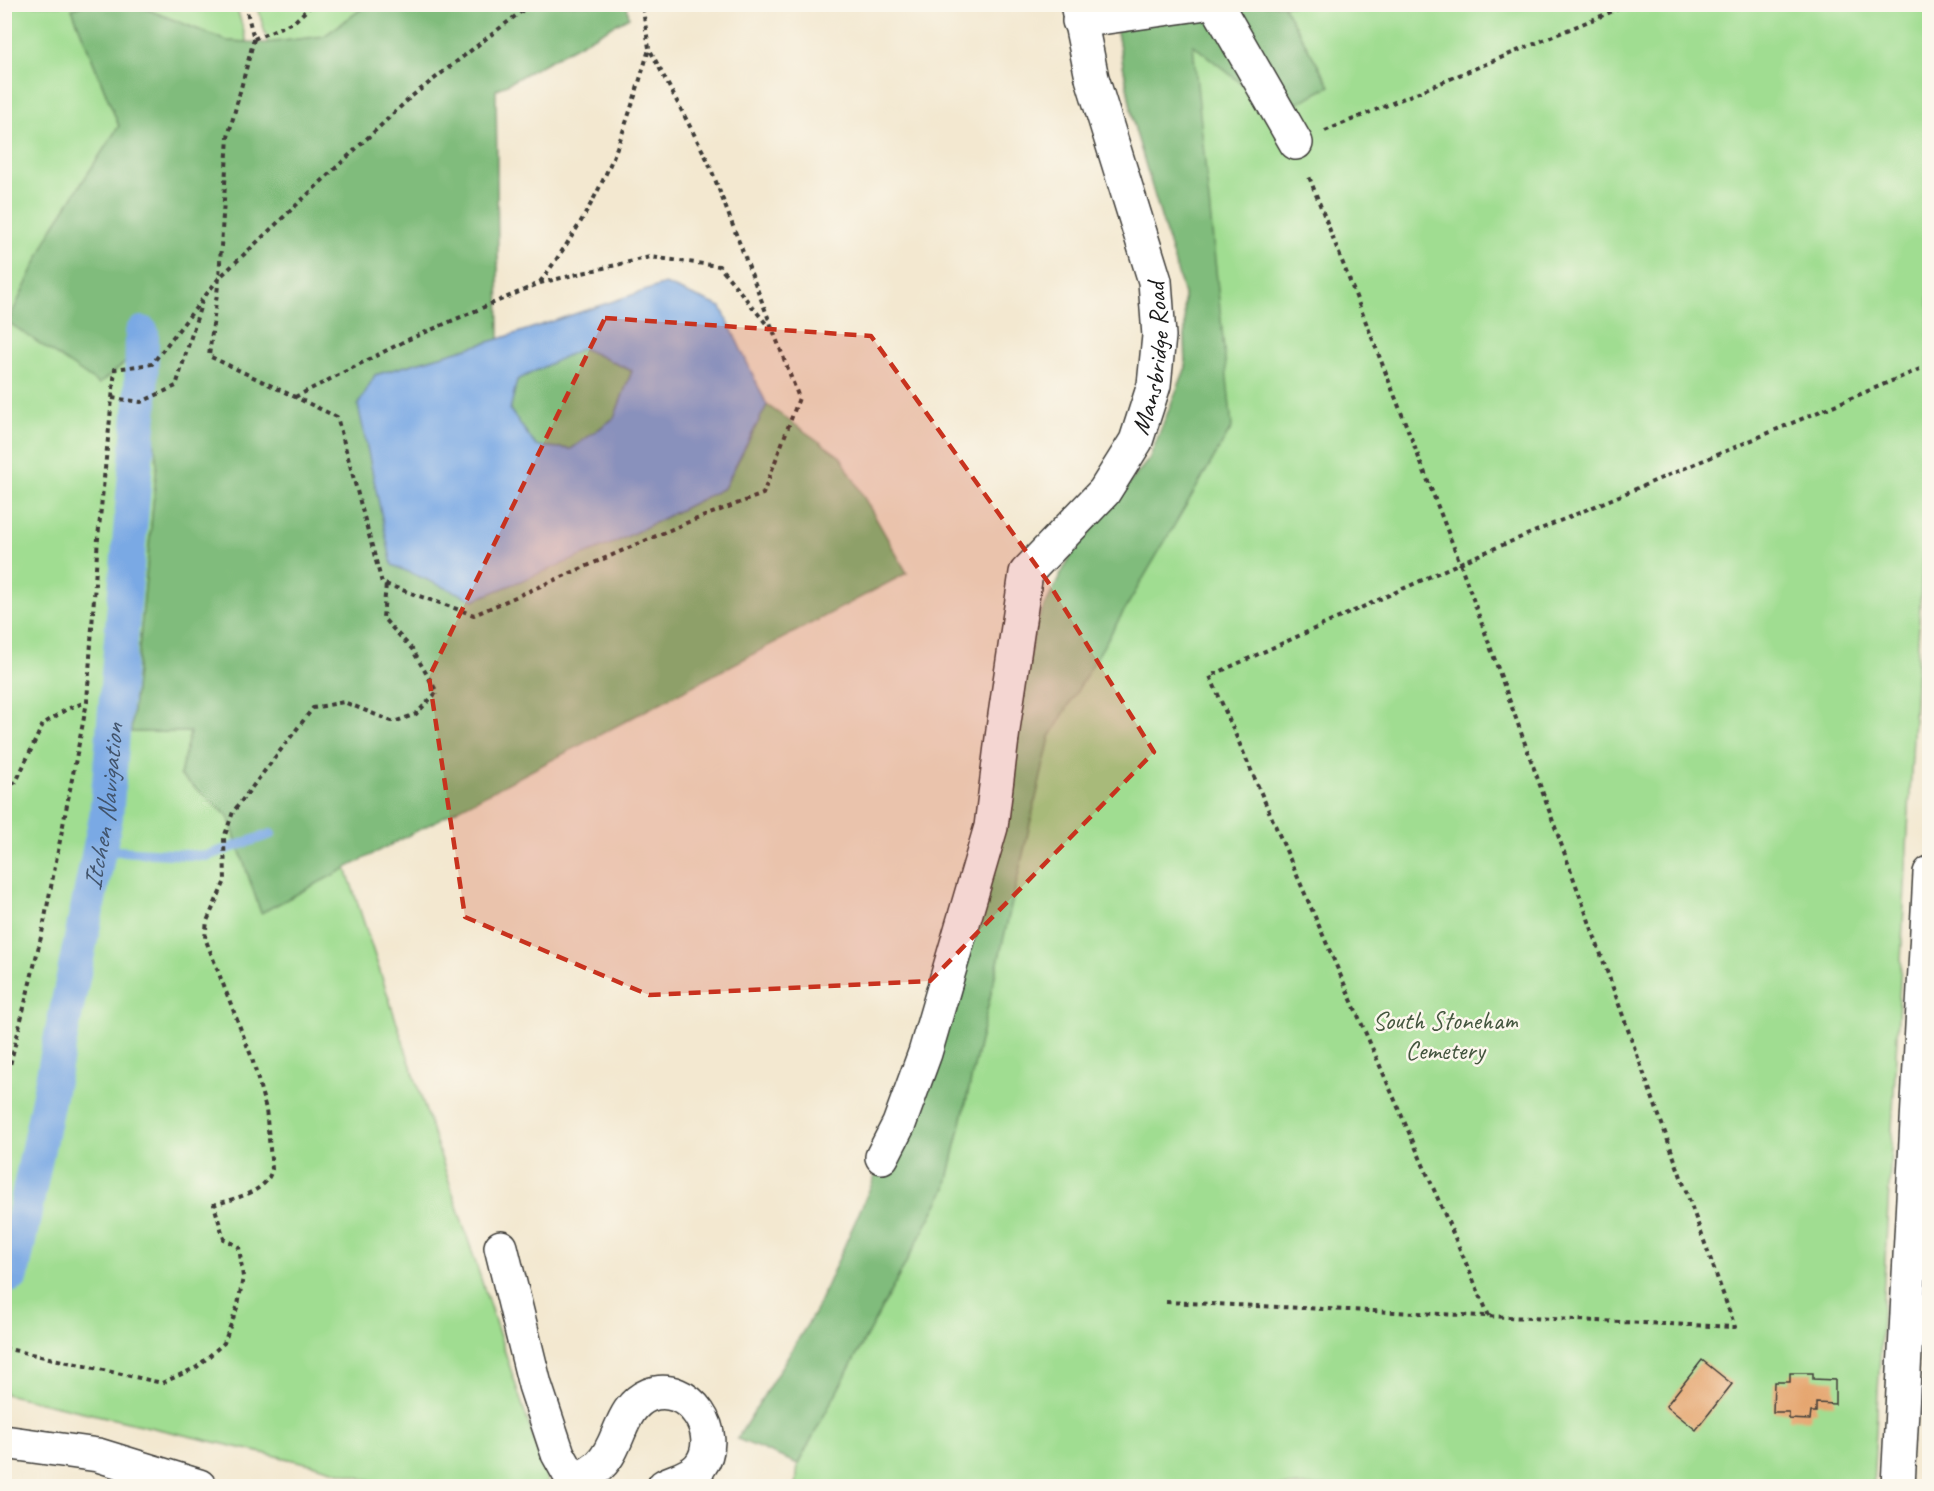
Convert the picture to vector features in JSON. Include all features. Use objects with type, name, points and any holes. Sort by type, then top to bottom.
[{"type":"main road","points":[[1078,13],[1199,4]]},
{"type":"main road","points":[[1216,4],[1296,143]]},
{"type":"main road","name":"Mansbridge Road","points":[[882,1156],[898,1124],[925,1053],[992,827],[1004,722],[1026,573],[1104,492],[1136,441],[1154,385],[1159,336],[1155,281],[1092,78],[1078,13]]},
{"type":"main road","points":[[1898,1486],[1929,873]]},
{"type":"main road","points":[[501,1247],[534,1385],[558,1454],[575,1484],[601,1464],[611,1450],[626,1415],[635,1404],[647,1396],[659,1393],[684,1398],[694,1406],[704,1421],[709,1437],[700,1467],[689,1475],[664,1486]]},
{"type":"main road","points":[[4,1442],[98,1455],[199,1486]]},
{"type":"path","points":[[245,4],[254,39],[228,137],[219,278],[209,356],[337,417],[382,583],[474,615],[686,524],[763,494],[799,398],[708,161],[649,48],[642,4]]},
{"type":"path","points":[[254,39],[295,21],[313,4]]},
{"type":"path","points":[[4,1090],[42,933],[87,702],[98,538],[115,369],[152,363],[219,278],[412,96],[531,4]]},
{"type":"path","points":[[1166,1302],[1735,1327],[1460,563],[1296,143],[1630,4]]},
{"type":"path","points":[[540,283],[561,254],[603,181],[632,106],[649,48]]},
{"type":"path","points":[[295,397],[405,341],[540,283],[650,256],[718,266],[775,335]]},
{"type":"path","points":[[112,398],[141,402],[176,386],[203,297]]},
{"type":"path","points":[[1489,1316],[1210,676],[1460,563],[1920,369]]},
{"type":"path","points":[[4,1348],[162,1383],[197,1367],[224,1343],[238,1305],[243,1277],[239,1247],[224,1239],[214,1205],[252,1192],[266,1182],[272,1169],[266,1109],[252,1058],[205,938],[207,921],[225,881],[224,838],[233,812],[313,708],[344,702],[394,722],[416,714],[437,692],[412,649],[383,618],[386,584]]},
{"type":"path","points":[[4,789],[15,782],[43,724],[67,709],[87,702]]},
{"type":"highlighted area","points":[[605,318],[871,336],[1048,582],[1154,752],[930,981],[649,995],[465,917],[429,677]]},
{"type":"green space","points":[[5,5],[84,5],[72,9],[119,126],[53,227],[143,347],[157,464],[131,732],[190,732],[180,775],[228,816],[261,913],[346,868],[549,1486],[390,1486],[315,1465],[5,1394]]},
{"type":"green space","points":[[84,5],[136,5],[227,41],[267,43],[324,36],[367,5],[627,5],[629,17],[496,90],[499,339],[375,375],[474,600],[616,542],[724,488],[767,405],[841,457],[907,573],[261,913],[228,816],[180,775],[190,732],[131,732],[157,464],[143,348],[99,384],[8,322],[53,227],[119,126],[72,9]]},
{"type":"green space","points":[[136,5],[236,5],[247,42],[227,41]]},
{"type":"green space","points":[[257,5],[367,5],[324,36],[268,43]]},
{"type":"green space","name":"South Stoneham Cemetery","points":[[1112,5],[1929,5],[1929,391],[1922,568],[1873,1486],[796,1486],[798,1464],[946,1188],[1050,737],[1197,435],[1186,367],[1184,294],[1135,129]]},
{"type":"green space","points":[[1112,5],[1283,5],[1330,86],[1279,113],[1193,45],[1232,427],[1050,737],[946,1188],[798,1464],[737,1439],[815,1312],[956,994],[1037,621],[1071,555],[1149,459],[1186,367],[1184,294],[1135,129]]},
{"type":"green space","points":[[582,347],[632,371],[614,418],[571,449],[536,446],[510,410],[517,380]]},
{"type":"water","points":[[665,284],[721,307],[767,405],[724,488],[616,542],[474,600],[392,565],[358,405],[375,375],[499,339]],"holes":[[[582,348],[632,371],[614,418],[571,449],[536,446],[510,410],[517,380]]]},
{"type":"building","points":[[1702,1360],[1732,1384],[1696,1430],[1666,1406]]},
{"type":"building","points":[[1790,1373],[1813,1373],[1813,1379],[1835,1380],[1835,1404],[1816,1403],[1816,1412],[1811,1412],[1810,1420],[1789,1419],[1789,1412],[1773,1412],[1774,1382],[1790,1382]]},
{"type":"waterway","name":"Itchen Navigation","points":[[12,1275],[106,817],[141,402],[142,333]]},
{"type":"waterway","points":[[99,850],[206,856],[271,834]]}]
